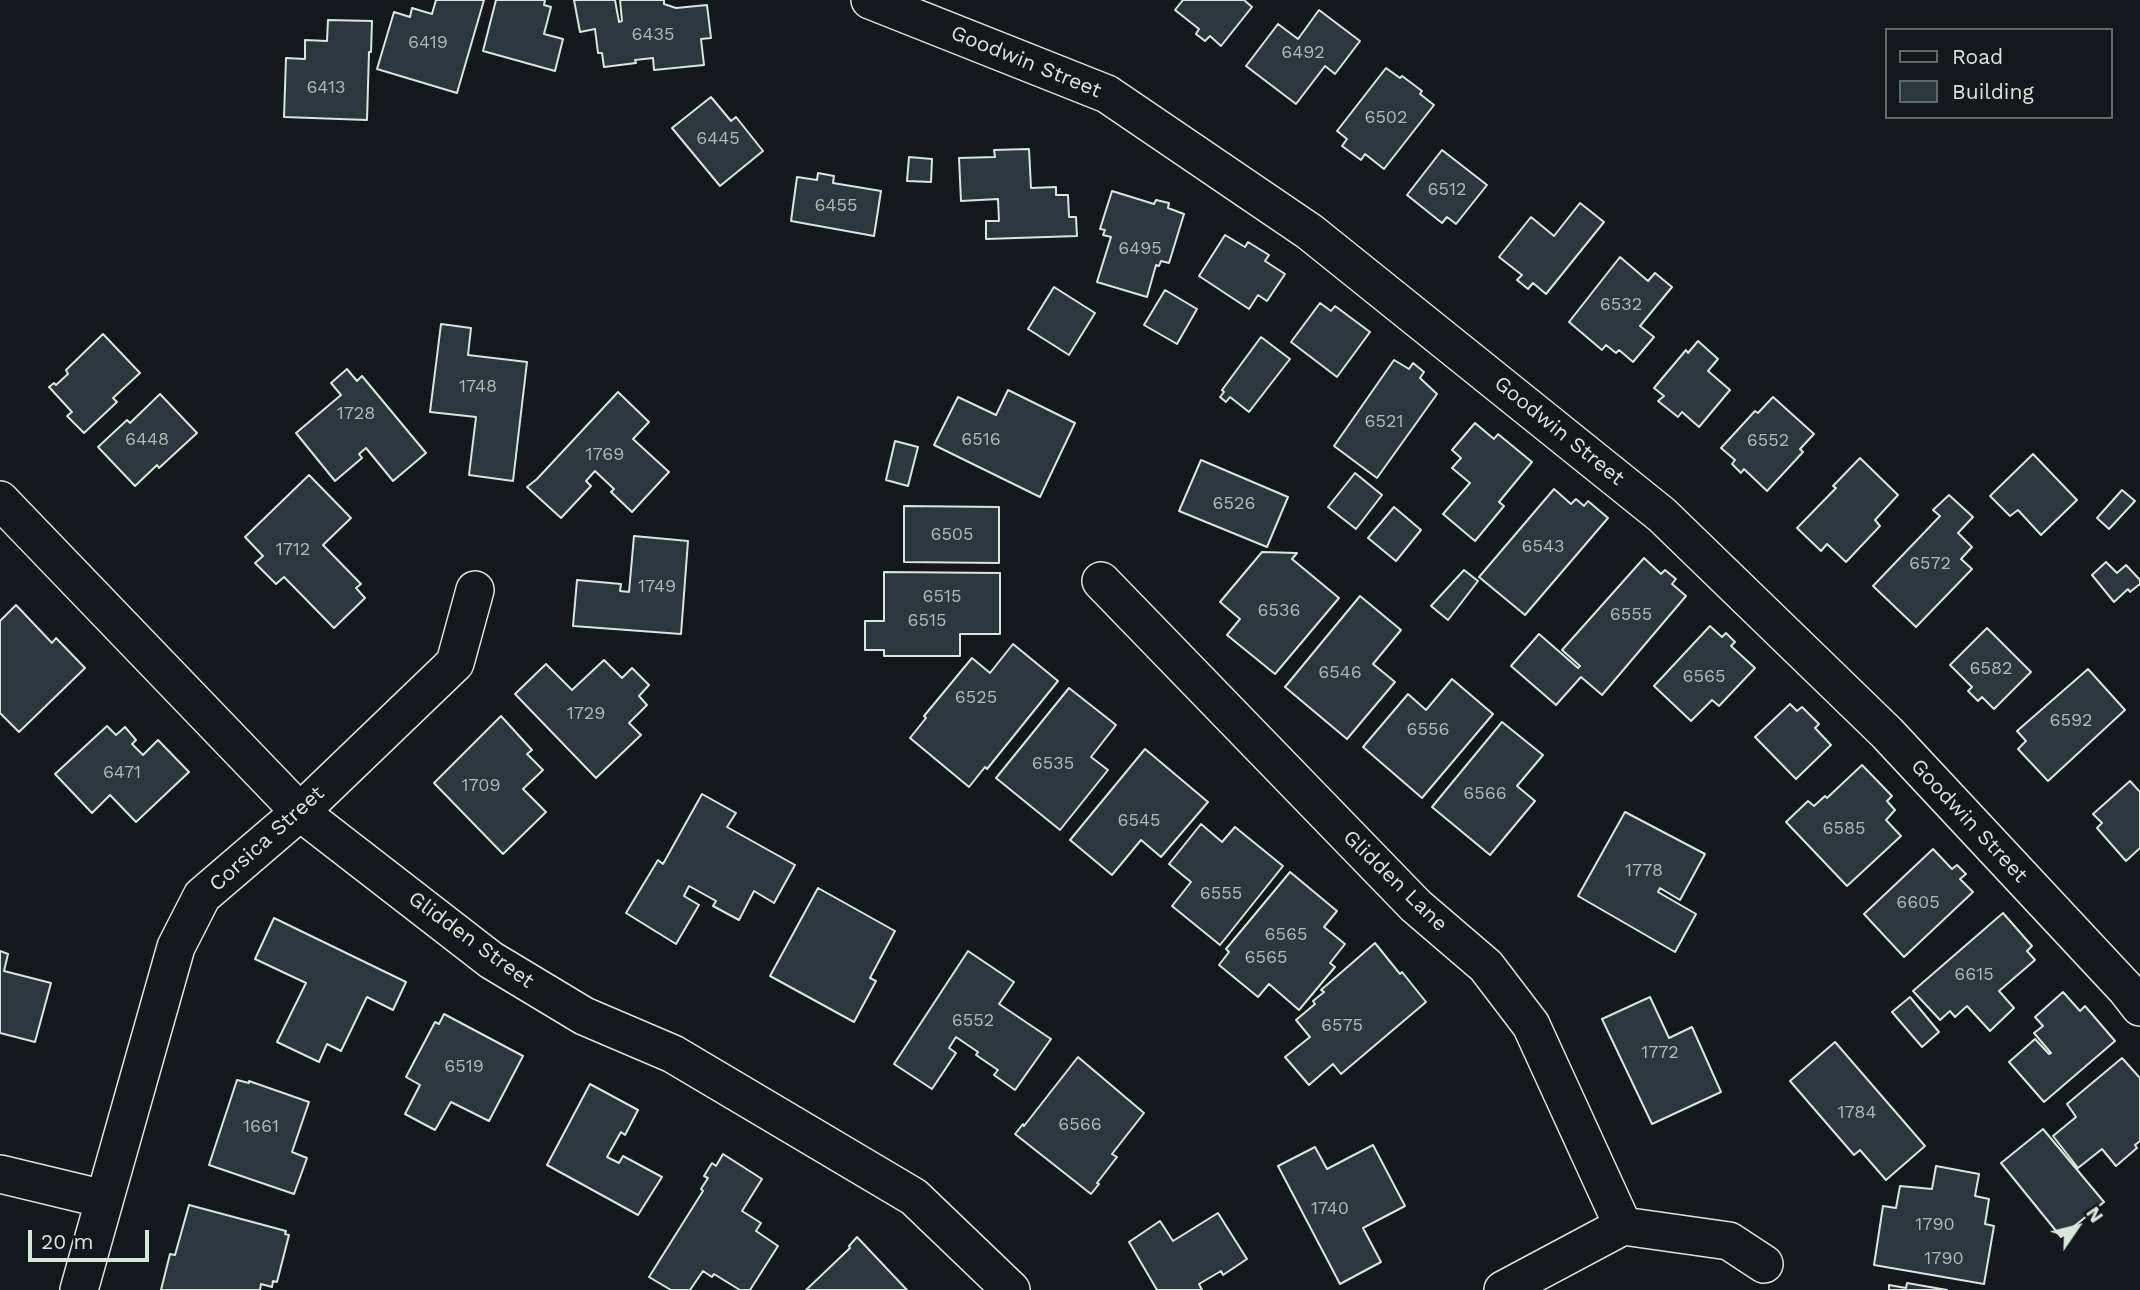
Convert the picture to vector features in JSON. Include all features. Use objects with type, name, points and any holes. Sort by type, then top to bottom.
[{"type":"street","name":"Goodwin Street","points":[[870,0],[1107,94],[1310,232],[1662,515],[1887,733],[2140,1007]]},
{"type":"street","name":"Glidden Street","points":[[0,500],[300,812],[491,960],[584,1016],[673,1054],[914,1197],[1011,1290]]},
{"type":"street","name":"Glidden Lane","points":[[1101,581],[1416,906],[1486,966],[1531,1025],[1623,1226]]},
{"type":"street","name":"Corsica Street","points":[[79,1290],[176,947],[202,896],[300,812],[455,663],[475,590]]},
{"type":"street","points":[[0,1174],[104,1199]]},
{"type":"street","points":[[1503,1290],[1623,1226],[1729,1241],[1764,1265]]},
{"type":"building","points":[[436,0],[484,0],[457,93],[377,69],[394,12],[410,17],[412,8],[432,14]]},
{"type":"building","points":[[496,0],[545,0],[544,5],[551,7],[544,34],[563,39],[555,71],[483,51]]},
{"type":"building","points":[[574,0],[615,0],[619,22],[622,21],[620,0],[664,0],[664,4],[676,8],[707,5],[711,38],[701,39],[704,65],[654,70],[653,58],[604,67],[602,53],[598,53],[595,29],[580,32]]},
{"type":"building","points":[[1183,0],[1244,0],[1252,7],[1221,46],[1210,36],[1205,41],[1196,34],[1199,29],[1175,10]]},
{"type":"building","points":[[1319,10],[1360,41],[1335,74],[1325,66],[1296,104],[1246,66],[1278,24],[1298,39]]},
{"type":"building","points":[[328,20],[372,21],[367,120],[284,117],[286,58],[305,59],[305,40],[327,41]]},
{"type":"building","points":[[1386,68],[1422,91],[1420,94],[1434,105],[1384,169],[1365,154],[1361,160],[1342,146],[1347,139],[1337,131]]},
{"type":"building","points":[[711,97],[731,121],[736,117],[763,151],[720,186],[672,128]]},
{"type":"building","points":[[1029,149],[1031,188],[1056,187],[1056,195],[1068,195],[1069,217],[1076,217],[1077,236],[986,239],[986,221],[999,221],[998,199],[961,201],[959,158],[995,157],[994,150]]},
{"type":"building","points":[[1442,150],[1487,185],[1456,224],[1447,217],[1442,223],[1407,195]]},
{"type":"building","points":[[909,157],[932,159],[931,182],[907,181]]},
{"type":"building","points":[[818,173],[834,176],[833,183],[881,191],[874,236],[791,221],[797,177],[817,180]]},
{"type":"building","points":[[1112,191],[1154,204],[1156,200],[1169,203],[1168,208],[1184,214],[1169,263],[1161,261],[1159,266],[1156,265],[1147,297],[1097,282],[1111,237],[1103,235],[1105,230],[1100,229]]},
{"type":"building","points":[[1580,203],[1604,222],[1546,294],[1533,283],[1528,289],[1517,280],[1522,275],[1499,257],[1531,217],[1554,236]]},
{"type":"building","points":[[1225,235],[1245,247],[1248,242],[1269,255],[1265,261],[1285,274],[1267,301],[1258,295],[1249,309],[1199,276]]},
{"type":"building","points":[[1620,257],[1648,281],[1655,273],[1672,287],[1640,326],[1654,337],[1633,362],[1619,350],[1616,353],[1606,345],[1602,350],[1569,322]]},
{"type":"building","points":[[1054,287],[1095,313],[1069,355],[1028,329]]},
{"type":"building","points":[[1165,290],[1197,309],[1177,344],[1144,325]]},
{"type":"building","points":[[1320,303],[1331,311],[1335,306],[1370,332],[1337,377],[1291,342]]},
{"type":"building","points":[[441,324],[471,328],[468,355],[527,362],[513,481],[469,475],[476,417],[430,412]]},
{"type":"building","points":[[103,334],[140,373],[113,398],[117,402],[84,433],[67,416],[72,412],[49,387],[54,383],[56,385],[68,374],[66,370]]},
{"type":"building","points":[[1261,337],[1290,359],[1249,412],[1230,397],[1226,402],[1220,397],[1224,392],[1222,390]]},
{"type":"building","points":[[1698,341],[1718,359],[1708,371],[1730,390],[1699,427],[1682,412],[1678,417],[1658,401],[1664,396],[1654,388],[1686,350],[1688,353]]},
{"type":"building","points":[[1394,360],[1409,369],[1413,363],[1424,372],[1420,378],[1437,394],[1377,478],[1334,446]]},
{"type":"building","points":[[347,369],[357,381],[362,376],[426,453],[393,481],[366,448],[359,454],[362,458],[335,481],[296,433],[341,395],[331,383]]},
{"type":"building","points":[[1008,390],[1075,423],[1040,497],[934,445],[958,397],[996,415]]},
{"type":"building","points":[[618,392],[649,422],[633,439],[669,472],[632,512],[611,492],[614,489],[595,471],[586,481],[591,486],[561,518],[527,487]]},
{"type":"building","points":[[160,394],[197,433],[135,486],[98,447],[127,420],[130,423]]},
{"type":"building","points":[[1773,397],[1814,434],[1800,449],[1803,452],[1767,491],[1744,469],[1741,473],[1732,464],[1735,460],[1721,448],[1755,411],[1758,413]]},
{"type":"building","points":[[1475,423],[1494,439],[1498,434],[1532,462],[1499,502],[1504,506],[1475,541],[1443,514],[1470,483],[1452,468],[1461,458],[1452,450]]},
{"type":"building","points":[[895,441],[918,447],[908,486],[886,480]]},
{"type":"building","points":[[2033,454],[2077,500],[2041,535],[2018,510],[2010,516],[1990,496]]},
{"type":"building","points":[[1860,458],[1898,495],[1875,520],[1880,526],[1846,562],[1827,544],[1821,551],[1797,528],[1836,488],[1833,486]]},
{"type":"building","points":[[1201,460],[1288,497],[1267,547],[1179,511]]},
{"type":"building","points":[[1355,473],[1382,495],[1356,529],[1328,507]]},
{"type":"building","points":[[309,475],[351,518],[323,545],[361,584],[356,588],[365,598],[334,628],[284,577],[276,584],[255,563],[263,556],[245,537]]},
{"type":"building","points":[[1554,489],[1571,504],[1576,499],[1584,506],[1588,501],[1608,518],[1525,615],[1479,577]]},
{"type":"building","points":[[2122,490],[2135,501],[2109,529],[2097,518]]},
{"type":"building","points":[[1949,495],[1973,517],[1958,533],[1972,547],[1961,559],[1972,569],[1916,627],[1873,586],[1940,516],[1933,510]]},
{"type":"building","points":[[904,506],[999,507],[999,563],[904,562]]},
{"type":"building","points":[[1394,507],[1421,530],[1396,561],[1368,538]]},
{"type":"building","points":[[634,536],[688,541],[681,634],[573,626],[577,580],[621,584],[620,591],[629,592]]},
{"type":"building","points":[[1262,552],[1297,553],[1292,559],[1339,598],[1275,674],[1227,635],[1240,619],[1220,602]]},
{"type":"building","points":[[1644,558],[1661,574],[1665,570],[1676,579],[1672,584],[1686,596],[1602,695],[1581,677],[1556,705],[1511,666],[1539,634],[1578,668],[1580,666],[1562,650]]},
{"type":"building","points":[[2106,562],[2117,573],[2126,565],[2140,580],[2140,584],[2130,592],[2128,589],[2114,602],[2092,575]]},
{"type":"building","points":[[1464,570],[1478,581],[1448,620],[1431,606]]},
{"type":"building","points":[[884,572],[1000,573],[1000,634],[960,634],[960,656],[884,656],[884,650],[865,650],[865,621],[884,621]]},
{"type":"building","points":[[1360,596],[1401,630],[1373,664],[1395,682],[1347,739],[1285,687]]},
{"type":"building","points":[[16,605],[52,643],[56,638],[85,668],[19,732],[0,713],[0,621]]},
{"type":"building","points":[[1710,626],[1722,637],[1726,633],[1735,642],[1731,646],[1755,668],[1719,706],[1712,700],[1691,721],[1654,686]]},
{"type":"building","points":[[1987,628],[2031,672],[1994,709],[1982,697],[1978,701],[1968,691],[1972,687],[1950,665]]},
{"type":"building","points":[[1013,644],[1058,681],[987,769],[985,767],[969,787],[910,738],[926,718],[924,716],[972,658],[990,673]]},
{"type":"building","points":[[604,660],[622,678],[632,668],[649,685],[639,696],[647,705],[629,723],[641,735],[596,778],[515,694],[546,664],[572,690]]},
{"type":"building","points":[[2088,669],[2125,710],[2048,781],[2018,749],[2026,741],[2017,731]]},
{"type":"building","points":[[1452,679],[1493,714],[1422,798],[1363,747],[1408,694],[1426,710]]},
{"type":"building","points":[[1069,688],[1116,725],[1091,757],[1108,770],[1060,830],[996,778]]},
{"type":"building","points":[[1790,704],[1797,711],[1802,707],[1819,724],[1815,728],[1831,745],[1796,779],[1755,737]]},
{"type":"building","points":[[501,716],[532,750],[527,754],[543,770],[523,789],[546,812],[503,854],[434,783]]},
{"type":"building","points":[[1502,722],[1543,755],[1517,786],[1535,801],[1490,855],[1432,807]]},
{"type":"building","points":[[107,726],[116,735],[125,727],[136,740],[132,744],[143,755],[158,740],[189,772],[136,822],[110,795],[92,813],[55,774]]},
{"type":"building","points":[[1145,749],[1208,802],[1161,857],[1141,840],[1112,875],[1070,840]]},
{"type":"building","points":[[1862,765],[1892,796],[1887,801],[1895,810],[1886,820],[1901,836],[1847,886],[1786,822],[1808,801],[1814,806],[1825,796],[1827,798]]},
{"type":"building","points":[[2130,781],[2140,792],[2140,848],[2126,861],[2097,828],[2102,823],[2093,814]]},
{"type":"building","points":[[702,794],[736,813],[727,827],[795,865],[774,903],[754,891],[739,920],[713,906],[716,901],[689,886],[684,896],[699,905],[676,944],[626,913],[658,860],[663,864]]},
{"type":"building","points":[[1625,812],[1705,854],[1680,900],[1660,888],[1658,892],[1696,914],[1675,952],[1578,896]]},
{"type":"building","points":[[1201,824],[1222,842],[1235,827],[1283,866],[1220,945],[1172,906],[1191,882],[1169,864]]},
{"type":"building","points":[[1933,849],[1952,869],[1957,865],[1966,874],[1960,879],[1973,892],[1904,957],[1864,914]]},
{"type":"building","points":[[1290,872],[1337,911],[1324,927],[1345,944],[1330,963],[1335,967],[1299,1010],[1269,984],[1258,997],[1219,965],[1229,952],[1226,949]]},
{"type":"building","points":[[818,888],[895,931],[870,978],[876,981],[854,1022],[770,976]]},
{"type":"building","points":[[2003,913],[2032,946],[2027,951],[2035,960],[1999,991],[2014,1008],[1990,1031],[1967,1006],[1955,1017],[1950,1011],[1940,1020],[1913,991]]},
{"type":"building","points":[[274,918],[406,982],[393,1010],[367,997],[341,1051],[327,1044],[319,1062],[277,1042],[306,983],[255,959]]},
{"type":"building","points":[[1375,943],[1426,1002],[1341,1074],[1333,1064],[1309,1085],[1285,1057],[1310,1037],[1296,1020],[1315,1004],[1313,1001],[1324,992],[1321,990]]},
{"type":"building","points":[[0,951],[8,954],[4,971],[51,983],[35,1042],[0,1033]]},
{"type":"building","points":[[968,951],[1014,982],[999,1004],[1051,1039],[1015,1090],[994,1075],[998,1070],[976,1055],[978,1052],[956,1037],[949,1048],[956,1053],[932,1089],[894,1064]]},
{"type":"building","points":[[2063,992],[2080,1011],[2085,1006],[2115,1041],[2044,1102],[2009,1062],[2035,1039],[2051,1053],[2034,1033],[2043,1026],[2035,1017]]},
{"type":"building","points":[[1650,997],[1669,1038],[1692,1027],[1721,1092],[1652,1124],[1602,1019]]},
{"type":"building","points":[[1910,997],[1939,1032],[1922,1047],[1892,1012]]},
{"type":"building","points":[[444,1014],[523,1056],[489,1121],[451,1102],[435,1130],[405,1114],[420,1085],[406,1077],[435,1022],[439,1024]]},
{"type":"building","points":[[1835,1042],[1925,1146],[1886,1180],[1860,1150],[1854,1155],[1790,1081]]},
{"type":"building","points":[[1078,1057],[1144,1113],[1112,1154],[1117,1157],[1091,1194],[1015,1134]]},
{"type":"building","points":[[2122,1058],[2140,1078],[2140,1141],[2135,1145],[2137,1148],[2116,1166],[2102,1149],[2078,1168],[2053,1136],[2076,1117],[2067,1104]]},
{"type":"building","points":[[237,1080],[249,1081],[309,1102],[292,1152],[307,1158],[294,1194],[209,1165]]},
{"type":"building","points":[[590,1084],[638,1110],[625,1135],[621,1132],[607,1157],[619,1163],[623,1156],[662,1177],[638,1215],[547,1165]]},
{"type":"building","points":[[2043,1129],[2104,1202],[2061,1237],[2001,1163]]},
{"type":"building","points":[[1373,1145],[1405,1206],[1363,1228],[1381,1262],[1340,1284],[1278,1166],[1315,1147],[1327,1169]]},
{"type":"building","points":[[723,1154],[762,1179],[742,1211],[761,1223],[756,1231],[778,1246],[750,1290],[740,1290],[714,1274],[712,1277],[703,1271],[690,1290],[671,1290],[649,1277],[703,1191],[701,1189],[708,1178],[704,1176],[712,1163],[716,1166]]},
{"type":"building","points":[[1936,1166],[1979,1174],[1975,1196],[1989,1199],[1985,1224],[1994,1226],[1984,1284],[1874,1265],[1883,1206],[1896,1208],[1900,1186],[1932,1189]]},
{"type":"building","points":[[189,1205],[286,1231],[285,1234],[289,1235],[277,1282],[273,1281],[272,1287],[261,1284],[260,1290],[161,1290],[170,1254],[175,1255]]},
{"type":"building","points":[[1218,1213],[1247,1259],[1223,1275],[1221,1271],[1199,1284],[1202,1290],[1157,1290],[1129,1242],[1160,1221],[1173,1241]]},
{"type":"building","points":[[857,1237],[907,1290],[806,1290],[850,1248]]},
{"type":"building","points":[[1907,1283],[1947,1290],[1889,1290],[1889,1285],[1906,1288]]}]
